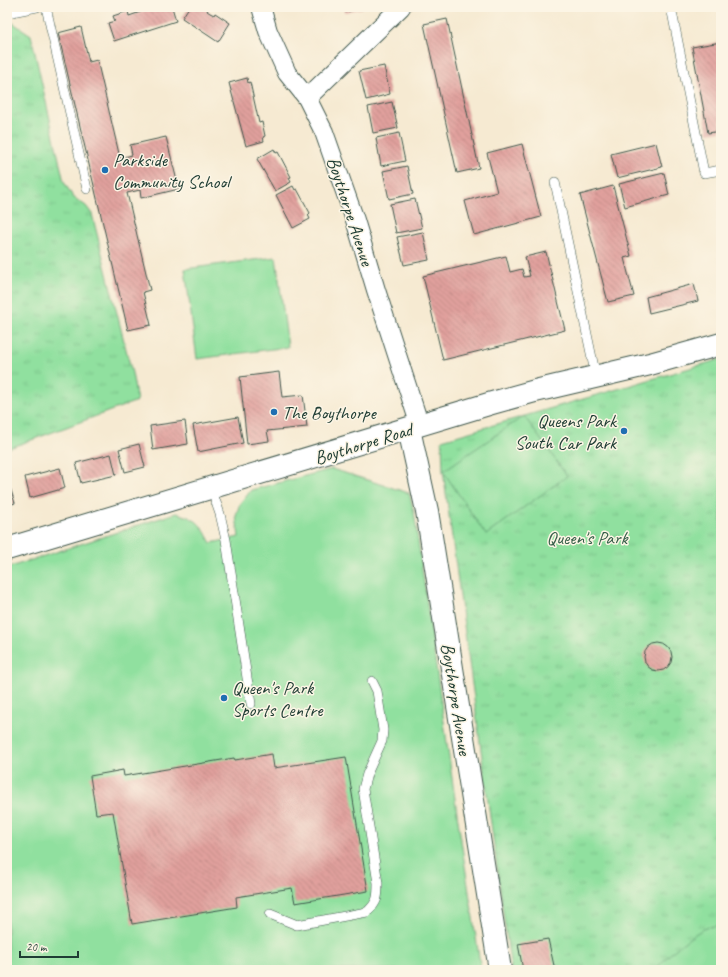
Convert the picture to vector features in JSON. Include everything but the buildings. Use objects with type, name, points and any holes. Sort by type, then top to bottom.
[{"type":"street","name":"Boythorpe Avenue","points":[[261,7],[268,32],[287,72],[307,98],[324,132],[342,182],[414,427],[500,970]]},
{"type":"street","points":[[307,98],[401,7]]},
{"type":"street","name":"Boythorpe Road","points":[[7,549],[502,400],[650,364],[721,344]]},
{"type":"lane","points":[[7,13],[37,7]]},
{"type":"lane","points":[[46,7],[87,189]]},
{"type":"lane","points":[[671,7],[704,173],[721,170]]},
{"type":"lane","points":[[555,182],[596,376]]},
{"type":"lane","points":[[212,488],[226,540],[251,704]]},
{"type":"lane","points":[[270,914],[298,925],[367,912],[375,905],[378,895],[378,883],[363,789],[367,774],[382,741],[383,730],[377,691],[372,681]]},
{"type":"green space","points":[[13,23],[31,35],[64,182],[73,197],[86,206],[92,214],[132,373],[137,401],[7,449],[7,25]]},
{"type":"green space","points":[[276,257],[288,347],[197,359],[185,269]]},
{"type":"green space","name":"Queen's Park","points":[[721,359],[721,970],[511,970],[443,471],[442,440]]},
{"type":"green space","points":[[524,416],[567,476],[486,535],[443,471]]},
{"type":"green space","name":"Queen's Park Sports Centre","points":[[332,469],[409,493],[414,512],[481,970],[7,970],[7,568],[176,513],[198,523],[211,543],[239,537],[236,516],[239,506],[251,490]]},
{"type":"green space","points":[[721,926],[721,970],[656,970],[671,953],[694,935],[708,927]]},
{"type":"place","name":"Parkside Community School","points":[[105,170]]},
{"type":"place","name":"The Boythorpe","points":[[274,412]]},
{"type":"place","name":"Queens Park South Car Park","points":[[624,431]]},
{"type":"place","name":"Queen's Park Sports Centre","points":[[224,698]]}]
